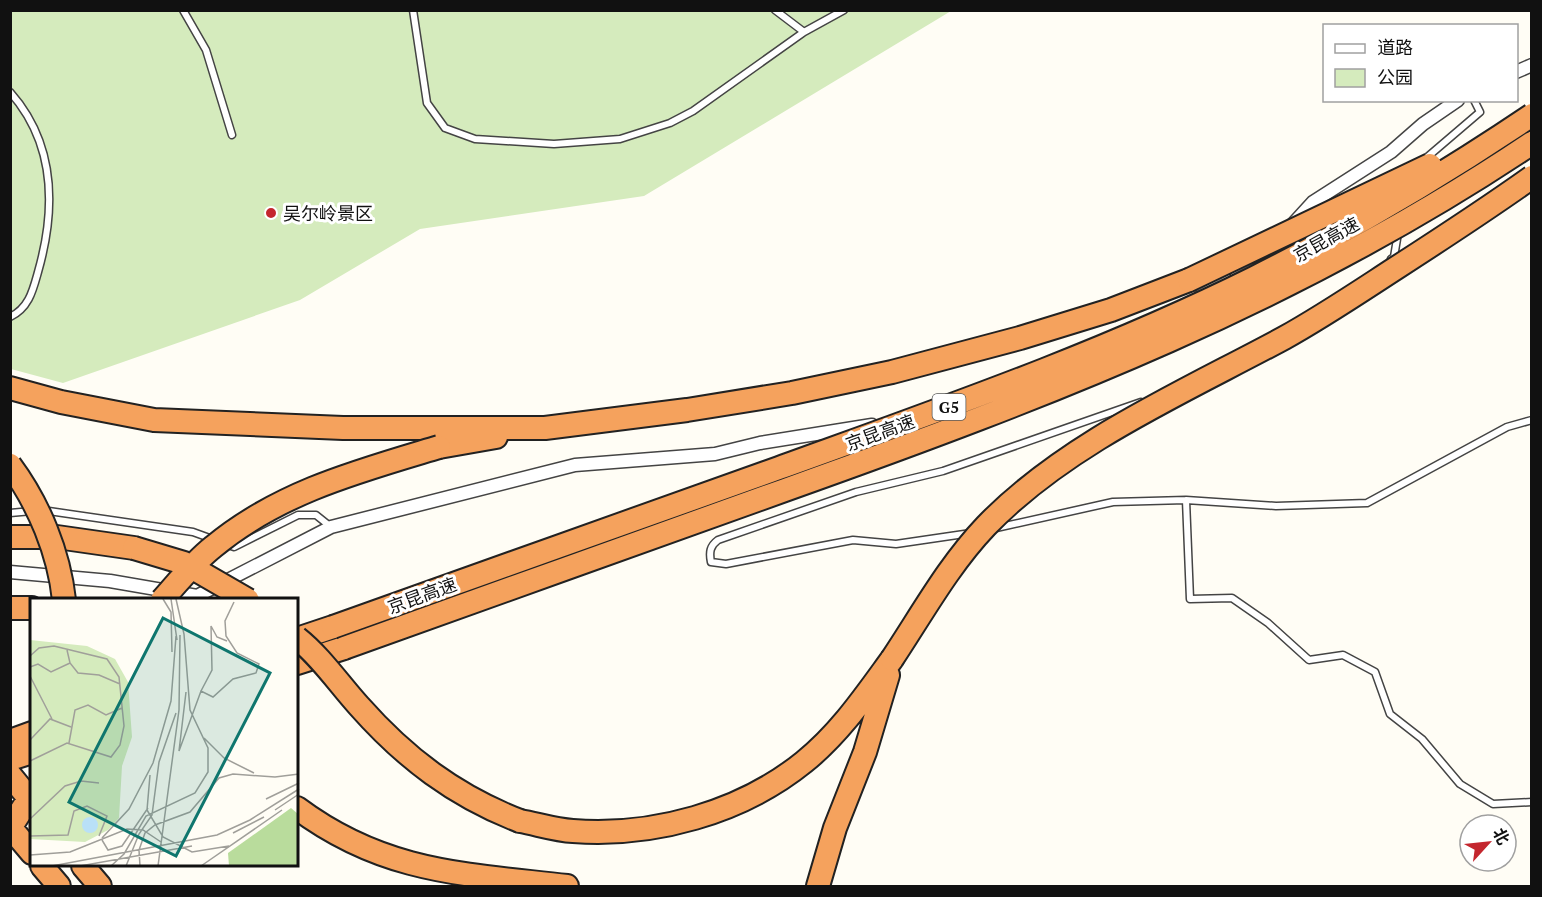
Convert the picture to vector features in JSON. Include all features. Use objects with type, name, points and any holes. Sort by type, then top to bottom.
[{"type":"highway","points":[[164,598],[211,548],[266,510],[319,485],[439,447],[545,428],[687,410],[792,393],[892,372],[1043,331],[1111,310],[1189,280],[1273,242],[1531,115]]},
{"type":"highway","name":"京昆高速","points":[[298,639],[913,421],[1140,329],[1212,298],[1311,248],[1454,166],[1531,115]]},
{"type":"highway","name":"京昆高速","points":[[298,663],[921,442],[1119,363],[1221,319],[1304,278],[1435,204],[1532,143]]},
{"type":"highway","points":[[298,640],[379,728],[424,769],[487,808],[520,821],[571,831],[617,832],[675,823],[727,807],[802,763],[853,714],[892,659],[946,573],[987,525],[1022,494],[1075,453],[1307,324],[1532,177]]},
{"type":"highway","points":[[10,388],[61,402],[154,420],[343,428],[545,428]]},
{"type":"highway","points":[[10,465],[40,516],[52,549],[64,598]]},
{"type":"highway","points":[[10,537],[57,537],[134,548],[183,563],[244,598]]},
{"type":"highway","points":[[10,608],[30,608]]},
{"type":"highway","points":[[818,886],[835,828],[865,752],[892,659]]},
{"type":"highway","points":[[10,741],[30,734]]},
{"type":"highway","points":[[10,759],[30,753]]},
{"type":"highway","points":[[10,775],[30,800]]},
{"type":"highway","points":[[30,797],[10,828],[30,851]]},
{"type":"highway","points":[[298,809],[313,820],[374,852],[419,867],[456,875],[567,886]]},
{"type":"highway","points":[[43,867],[59,886]]},
{"type":"highway","points":[[67,867],[69,886]]},
{"type":"highway","points":[[84,867],[100,886]]},
{"type":"street","points":[[1518,71],[1532,65]]},
{"type":"street","points":[[10,572],[110,581],[197,596],[331,527],[575,465],[715,454],[760,443],[957,410],[1056,376],[1112,347],[1255,264],[1313,202],[1391,152],[1423,124],[1455,102]]},
{"type":"lane","points":[[183,10],[206,50],[232,135]]},
{"type":"lane","points":[[413,10],[427,103],[445,128],[475,139],[554,144],[620,138],[670,123],[693,111],[804,32],[844,10]]},
{"type":"lane","points":[[775,10],[804,32]]},
{"type":"lane","points":[[10,92],[36,130],[51,197],[48,236],[31,298],[10,317]]},
{"type":"lane","points":[[1403,205],[1408,173],[1480,112],[1475,102]]},
{"type":"lane","points":[[1385,263],[1394,257],[1401,215]]},
{"type":"lane","points":[[1159,394],[1201,373],[1234,374],[1252,363],[1282,328]]},
{"type":"lane","points":[[1149,399],[944,471],[856,492],[717,540],[712,545],[711,562],[726,564],[853,540],[897,544],[965,534],[1113,502],[1186,500],[1276,506],[1367,504],[1507,427],[1532,420]]},
{"type":"lane","points":[[1186,500],[1190,599],[1232,598],[1268,624],[1310,660],[1343,655],[1375,672],[1390,714],[1422,739],[1460,784],[1493,804],[1532,802]]},
{"type":"lane","points":[[10,513],[43,510],[181,530],[234,547],[298,515],[316,515],[331,527]]},
{"type":"green space","name":"吴尔岭景区","points":[[10,11],[951,11],[644,196],[420,229],[300,300],[63,383],[11,369]]},
{"type":"place","name":"吴尔岭景区","points":[[271,213]]}]
